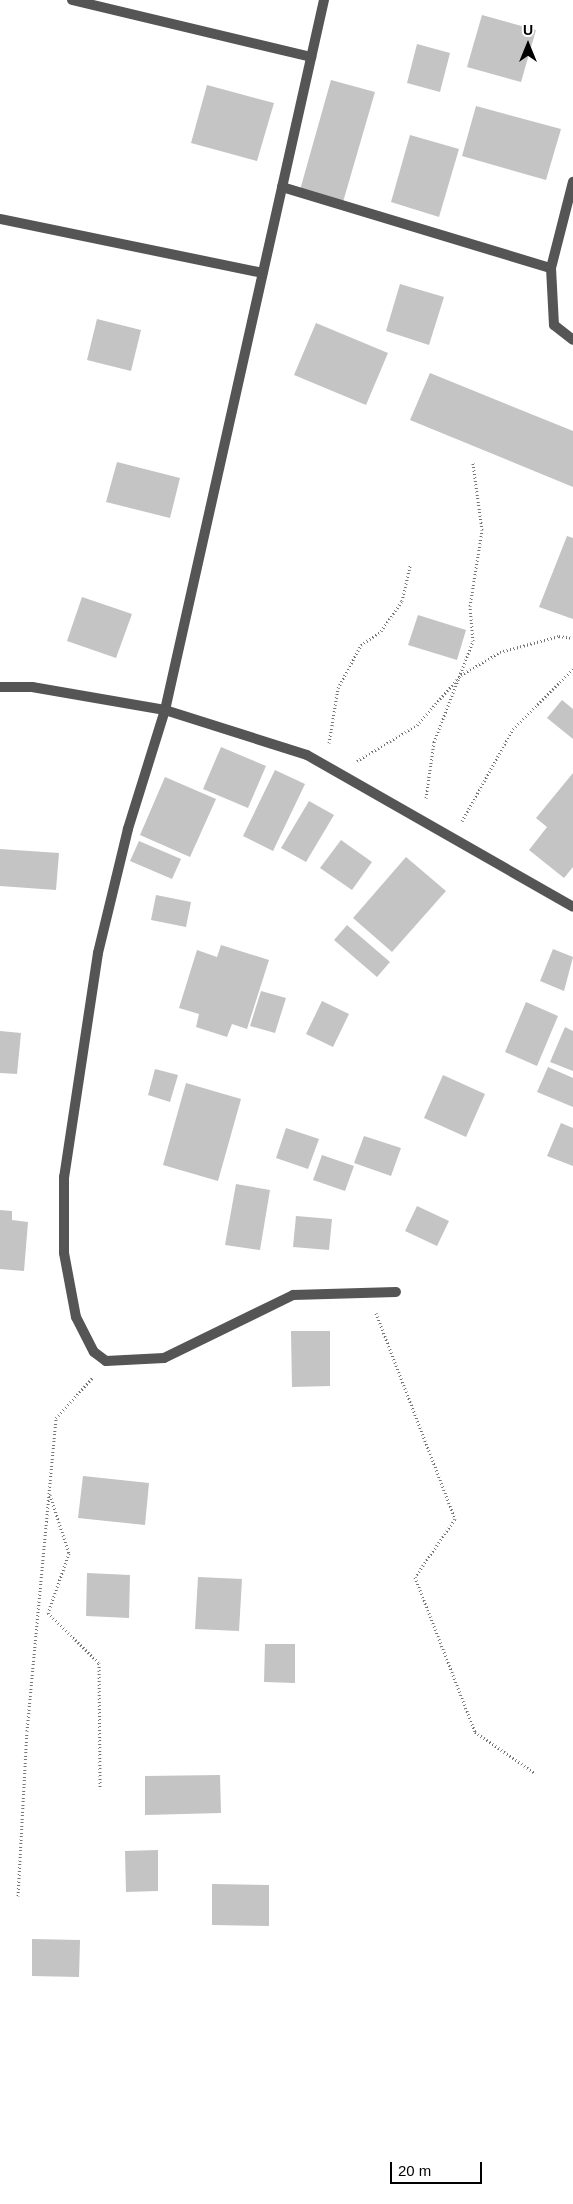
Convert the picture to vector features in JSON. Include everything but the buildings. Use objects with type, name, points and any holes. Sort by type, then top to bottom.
[{"type":"street","points":[[72,0],[311,57]]},
{"type":"street","points":[[324,0],[165,710],[128,829],[98,953],[64,1177],[67,1287],[84,1336],[106,1361],[164,1358],[293,1295],[369,1295],[396,1292]]},
{"type":"street","points":[[573,182],[551,268],[554,325],[573,340]]},
{"type":"street","points":[[282,187],[551,268]]},
{"type":"street","points":[[0,219],[262,273]]},
{"type":"street","points":[[0,687],[42,689],[165,710],[326,764],[573,907]]},
{"type":"path","points":[[423,820],[434,742],[461,675],[472,641],[470,606],[482,530],[473,463]]},
{"type":"path","points":[[326,764],[338,688],[361,645],[381,631],[402,601],[410,565]]},
{"type":"path","points":[[340,771],[417,726],[461,675],[500,652],[558,636],[573,638]]},
{"type":"path","points":[[452,838],[513,729],[573,669]]},
{"type":"path","points":[[369,1295],[454,1519],[415,1576],[475,1732],[535,1773]]},
{"type":"path","points":[[18,1896],[27,1731],[56,1418],[106,1361]]},
{"type":"path","points":[[49,1492],[69,1553],[48,1612],[99,1663],[100,1788]]}]
